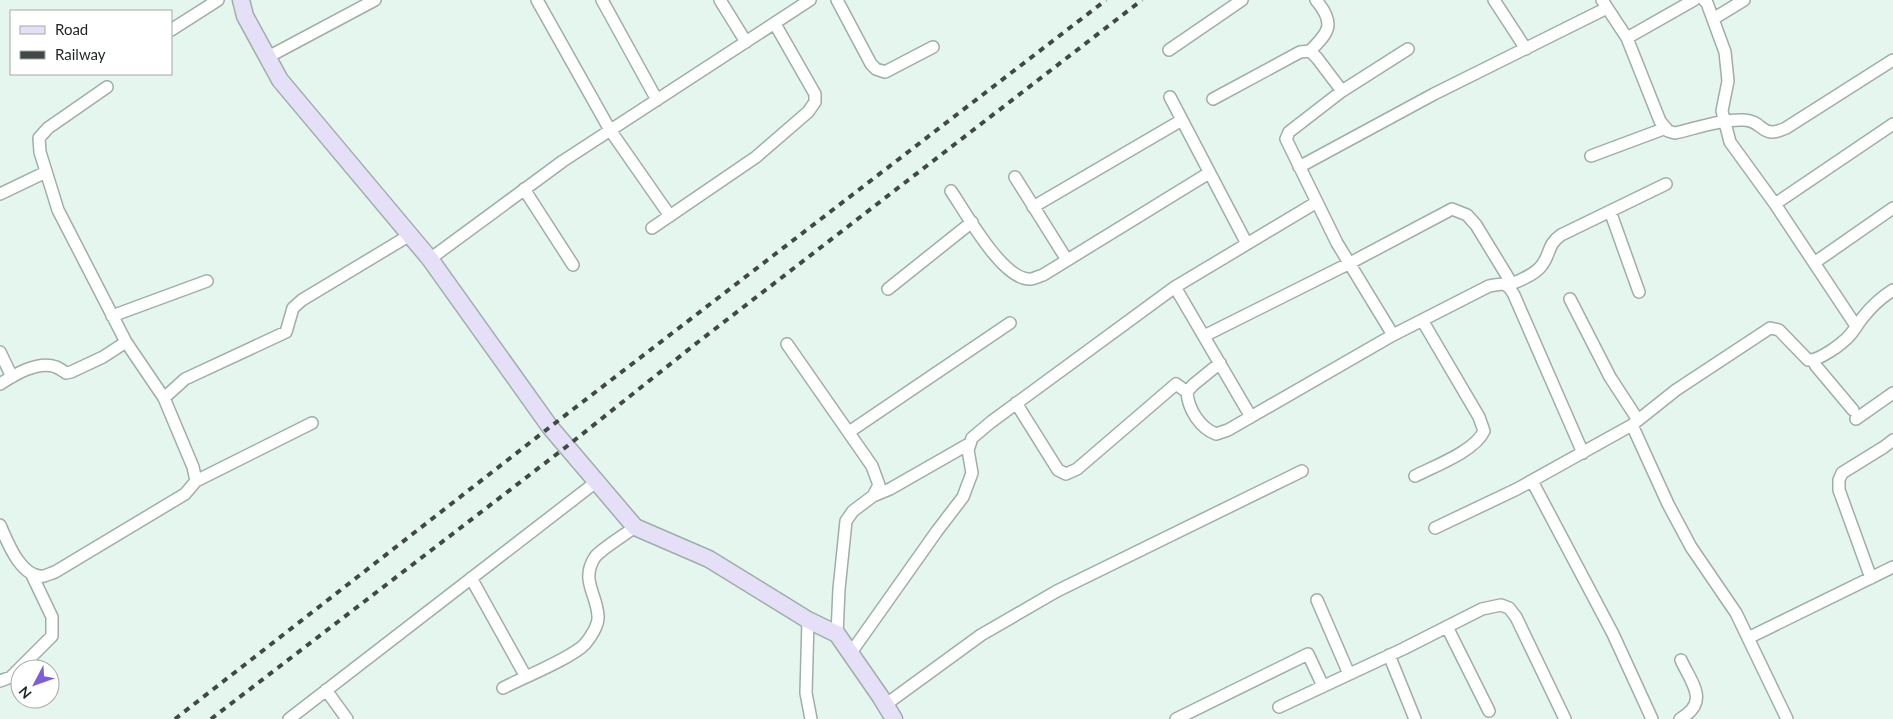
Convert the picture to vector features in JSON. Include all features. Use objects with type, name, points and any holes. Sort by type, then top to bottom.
[{"type":"main road","points":[[241,0],[245,16],[280,80],[430,259],[550,427],[635,527],[709,559],[808,620],[837,634],[889,712]]},
{"type":"street","points":[[172,29],[218,0]]},
{"type":"street","points":[[268,57],[375,0]]},
{"type":"street","points":[[538,0],[610,130],[670,216]]},
{"type":"street","points":[[602,0],[657,100]]},
{"type":"street","points":[[720,0],[746,42]]},
{"type":"street","points":[[430,259],[563,161],[810,0]]},
{"type":"street","points":[[837,0],[871,64],[876,69],[885,72],[933,47]]},
{"type":"street","points":[[1169,50],[1242,0]]},
{"type":"street","points":[[1213,100],[1300,52],[1310,51],[1326,34],[1328,25],[1323,9],[1316,0]]},
{"type":"street","points":[[1494,0],[1526,49]]},
{"type":"street","points":[[1627,38],[1694,0]]},
{"type":"street","points":[[1704,0],[1707,3],[1725,52],[1728,81],[1722,111],[1730,142],[1775,204],[1856,326]]},
{"type":"street","points":[[1713,20],[1744,0]]},
{"type":"street","points":[[1299,166],[1434,94],[1526,49],[1605,4],[1627,38],[1660,121],[1668,131],[1675,132],[1745,120],[1755,123],[1768,133],[1776,133],[1893,60]]},
{"type":"street","points":[[652,228],[756,157],[808,112],[815,102],[815,94],[775,24]]},
{"type":"street","points":[[1394,335],[1337,242],[1286,139],[1289,132],[1342,91],[1408,49]]},
{"type":"street","points":[[1310,51],[1342,91]]},
{"type":"street","points":[[107,87],[48,128],[39,138],[40,152],[58,210],[126,342],[164,398],[196,481]]},
{"type":"street","points":[[1170,97],[1247,244]]},
{"type":"street","points":[[1034,207],[1182,120]]},
{"type":"street","points":[[1775,204],[1893,124]]},
{"type":"street","points":[[1591,156],[1666,128]]},
{"type":"street","points":[[0,194],[46,172]]},
{"type":"street","points":[[951,191],[991,251],[1011,273],[1028,279],[1043,275],[1209,172]]},
{"type":"street","points":[[1015,177],[1067,260]]},
{"type":"street","points":[[1016,403],[1058,470],[1066,474],[1077,469],[1176,384],[1187,392],[1191,411],[1207,431],[1216,434],[1228,430],[1422,320],[1489,286],[1504,283],[1511,285],[1533,273],[1542,266],[1552,241],[1560,235],[1666,184]]},
{"type":"street","points":[[524,190],[573,266]]},
{"type":"street","points":[[837,634],[839,589],[846,521],[853,511],[873,496],[969,444],[1016,403],[1175,287],[1317,202]]},
{"type":"street","points":[[1814,264],[1893,208]]},
{"type":"street","points":[[1204,336],[1350,263],[1452,209],[1467,215],[1476,226],[1511,285],[1583,453]]},
{"type":"street","points":[[1610,211],[1639,292]]},
{"type":"street","points":[[888,289],[972,222]]},
{"type":"street","points":[[164,398],[185,378],[286,332],[293,308],[302,300],[410,235]]},
{"type":"street","points":[[112,316],[207,280]]},
{"type":"street","points":[[1175,287],[1252,417]]},
{"type":"street","points":[[1434,528],[1532,481],[1635,423],[1676,390],[1770,328],[1779,330],[1808,360],[1813,360],[1825,354],[1850,335],[1882,297],[1893,290]]},
{"type":"street","points":[[1570,300],[1635,423],[1668,504],[1691,547],[1736,613],[1787,719]]},
{"type":"street","points":[[1415,476],[1448,460],[1474,444],[1484,431],[1479,417],[1422,320]]},
{"type":"street","points":[[849,432],[1010,323]]},
{"type":"street","points":[[0,384],[32,368],[46,366],[55,367],[66,373],[71,372],[103,357],[126,342]]},
{"type":"street","points":[[787,344],[872,466],[878,485],[873,496]]},
{"type":"street","points":[[0,352],[12,377]]},
{"type":"street","points":[[1813,360],[1854,415],[1893,393]]},
{"type":"street","points":[[1187,392],[1220,364]]},
{"type":"street","points":[[31,573],[43,576],[55,572],[185,494],[196,481],[312,423]]},
{"type":"street","points":[[1871,578],[1839,490],[1839,480],[1842,473],[1893,440]]},
{"type":"street","points":[[850,654],[937,531],[964,497],[972,474],[969,444]]},
{"type":"street","points":[[889,712],[981,635],[1057,591],[1302,471]]},
{"type":"street","points":[[1532,481],[1614,634],[1652,719]]},
{"type":"street","points":[[289,719],[596,482]]},
{"type":"street","points":[[0,525],[15,557],[31,573],[52,617],[52,636],[11,677],[0,681]]},
{"type":"street","points":[[503,688],[569,655],[584,644],[594,630],[598,617],[588,573],[596,556],[635,527]]},
{"type":"street","points":[[1748,638],[1893,567]]},
{"type":"street","points":[[472,578],[526,677]]},
{"type":"street","points":[[1316,600],[1349,674]]},
{"type":"street","points":[[1279,706],[1389,656],[1482,609],[1501,605],[1509,608],[1516,616],[1565,719]]},
{"type":"street","points":[[808,620],[806,693],[811,719]]},
{"type":"street","points":[[1447,627],[1489,711]]},
{"type":"street","points":[[1179,718],[1308,654],[1323,686]]},
{"type":"street","points":[[1389,656],[1415,719]]},
{"type":"street","points":[[1680,719],[1697,704],[1697,694],[1681,660]]},
{"type":"street","points":[[326,690],[347,719]]},
{"type":"railway","points":[[175,719],[550,427],[1106,0]]},
{"type":"railway","points":[[211,719],[566,447],[698,342],[1142,0]]}]
